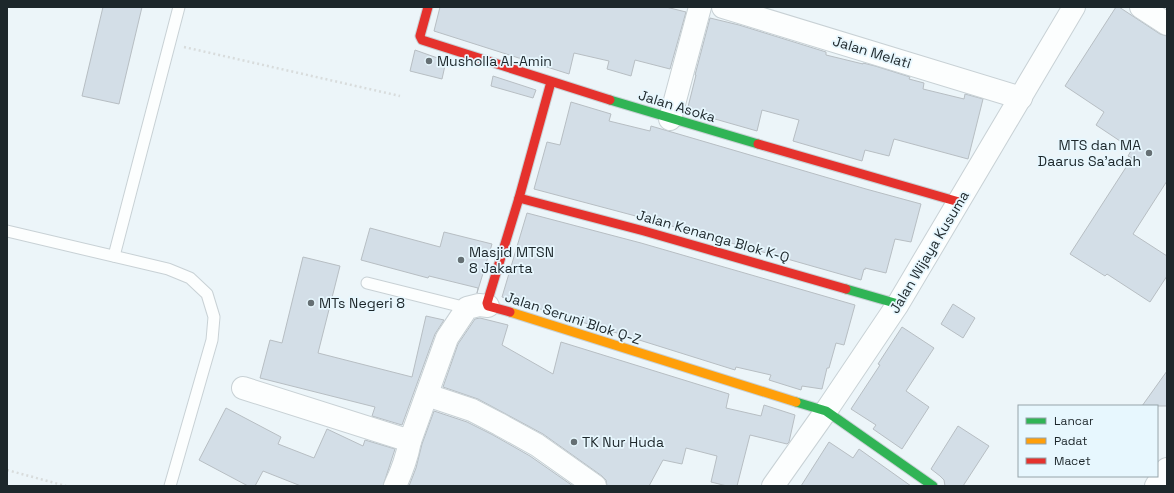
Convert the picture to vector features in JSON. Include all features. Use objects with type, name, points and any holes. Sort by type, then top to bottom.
[{"type":"street","name":"Jalan Asoka","points":[[428,7],[420,36],[422,40],[670,119],[959,202]]},
{"type":"street","points":[[670,119],[700,7]]},
{"type":"street","name":"Jalan Melati","points":[[724,7],[1021,98]]},
{"type":"street","points":[[1141,7],[1167,24]]},
{"type":"street","name":"Jalan Wijaya Kusuma","points":[[773,486],[826,411],[898,304],[1021,98],[1071,8]]},
{"type":"street","name":"Jalan Seruni Blok Q-Z","points":[[478,307],[487,303],[519,198],[551,82]]},
{"type":"street","name":"Jalan Kenanga Blok K-Q","points":[[519,198],[644,231],[898,304]]},
{"type":"street","name":"Jalan Seruni Blok Q-Z","points":[[478,307],[500,309],[664,362],[826,411],[933,486]]},
{"type":"street","points":[[395,486],[404,468],[410,441],[447,338],[478,307]]},
{"type":"street","points":[[243,388],[410,441]]},
{"type":"street","points":[[427,395],[472,410],[500,424],[537,445],[595,486]]},
{"type":"street","points":[[1156,486],[1167,469]]},
{"type":"lane","points":[[114,256],[179,7]]},
{"type":"lane","points":[[7,231],[168,269],[190,278],[207,294],[214,317],[212,340],[170,486]]},
{"type":"lane","points":[[367,283],[478,307]]},
{"type":"path","points":[[170,44],[400,96]]},
{"type":"path","points":[[7,470],[66,486]]},
{"type":"building","points":[[103,7],[142,7],[119,104],[82,96]]},
{"type":"building","points":[[440,7],[666,7],[686,12],[670,69],[635,60],[631,76],[607,69],[609,61],[574,53],[569,74],[434,31]]},
{"type":"building","name":"MTS dan MA Daarus Sa'adah","points":[[1116,7],[1119,7],[1160,34],[1167,36],[1167,181],[1133,234],[1167,256],[1167,276],[1150,302],[1107,274],[1105,276],[1070,254],[1132,158],[1128,156],[1132,149],[1096,125],[1104,112],[1065,86]]},
{"type":"building","points":[[710,18],[739,25],[826,52],[826,55],[875,66],[910,77],[909,79],[924,83],[923,89],[964,99],[965,94],[983,99],[968,159],[894,139],[889,156],[865,150],[862,161],[793,141],[799,120],[762,110],[757,131],[687,111]]},
{"type":"building","name":"Musholla Al-Amin","points":[[415,50],[446,61],[442,79],[410,71]]},
{"type":"building","points":[[493,76],[536,90],[533,98],[491,86]]},
{"type":"building","points":[[571,102],[611,114],[609,121],[650,131],[651,126],[921,204],[911,242],[895,239],[886,273],[865,268],[861,280],[647,219],[534,189],[547,142],[560,145]]},
{"type":"building","points":[[527,213],[641,243],[855,305],[844,345],[836,343],[829,368],[827,368],[822,389],[802,386],[801,390],[769,380],[771,375],[736,367],[735,370],[502,297]]},
{"type":"building","points":[[370,228],[440,247],[444,232],[492,244],[477,293],[478,288],[429,276],[428,278],[361,260]]},
{"type":"building","name":"MTs Negeri 8","points":[[303,257],[340,266],[318,353],[412,377],[426,316],[444,320],[435,334],[402,425],[372,416],[375,407],[260,378],[270,340],[282,343]]},
{"type":"building","points":[[953,304],[975,318],[963,338],[941,324]]},
{"type":"building","points":[[480,318],[508,325],[502,345],[553,374],[561,342],[729,394],[726,408],[761,416],[764,405],[795,415],[789,442],[787,444],[750,435],[737,486],[727,486],[711,482],[717,456],[686,448],[682,464],[663,460],[649,486],[607,486],[606,480],[602,476],[543,434],[478,399],[443,387],[458,344],[475,319]]},
{"type":"building","points":[[902,327],[934,348],[906,391],[929,407],[902,449],[873,429],[876,425],[851,409],[880,365],[878,364]]},
{"type":"building","points":[[1167,371],[1167,406],[1143,405]]},
{"type":"building","points":[[226,408],[281,437],[278,444],[314,458],[327,429],[363,446],[365,440],[395,449],[383,486],[301,486],[263,471],[255,486],[248,486],[199,460]]},
{"type":"building","points":[[434,411],[467,422],[493,435],[530,456],[573,486],[409,486]]},
{"type":"building","points":[[958,426],[989,446],[963,486],[945,486],[944,480],[931,469]]},
{"type":"building","points":[[829,442],[853,458],[859,449],[911,486],[801,486]]},
{"type":"traffic: fast","points":[[610,100],[758,144]]},
{"type":"traffic: fast","points":[[846,289],[898,304]]},
{"type":"traffic: fast","points":[[796,402],[826,411],[933,486]]},
{"type":"traffic: slow","points":[[510,312],[796,402]]},
{"type":"traffic: jam","points":[[428,7],[420,36],[422,40],[610,100]]},
{"type":"traffic: jam","points":[[510,312],[488,306],[487,303],[519,198],[551,82]]},
{"type":"traffic: jam","points":[[758,144],[959,202]]},
{"type":"traffic: jam","points":[[519,198],[644,231],[846,289]]},
{"type":"place","name":"Musholla Al-Amin","points":[[429,61]]},
{"type":"place","name":"MTS dan MA Daarus Sa'adah","points":[[1149,153]]},
{"type":"place","name":"Masjid MTSN 8 Jakarta","points":[[461,260]]},
{"type":"place","name":"MTs Negeri 8","points":[[311,303]]},
{"type":"place","name":"TK Nur Huda","points":[[574,442]]}]
